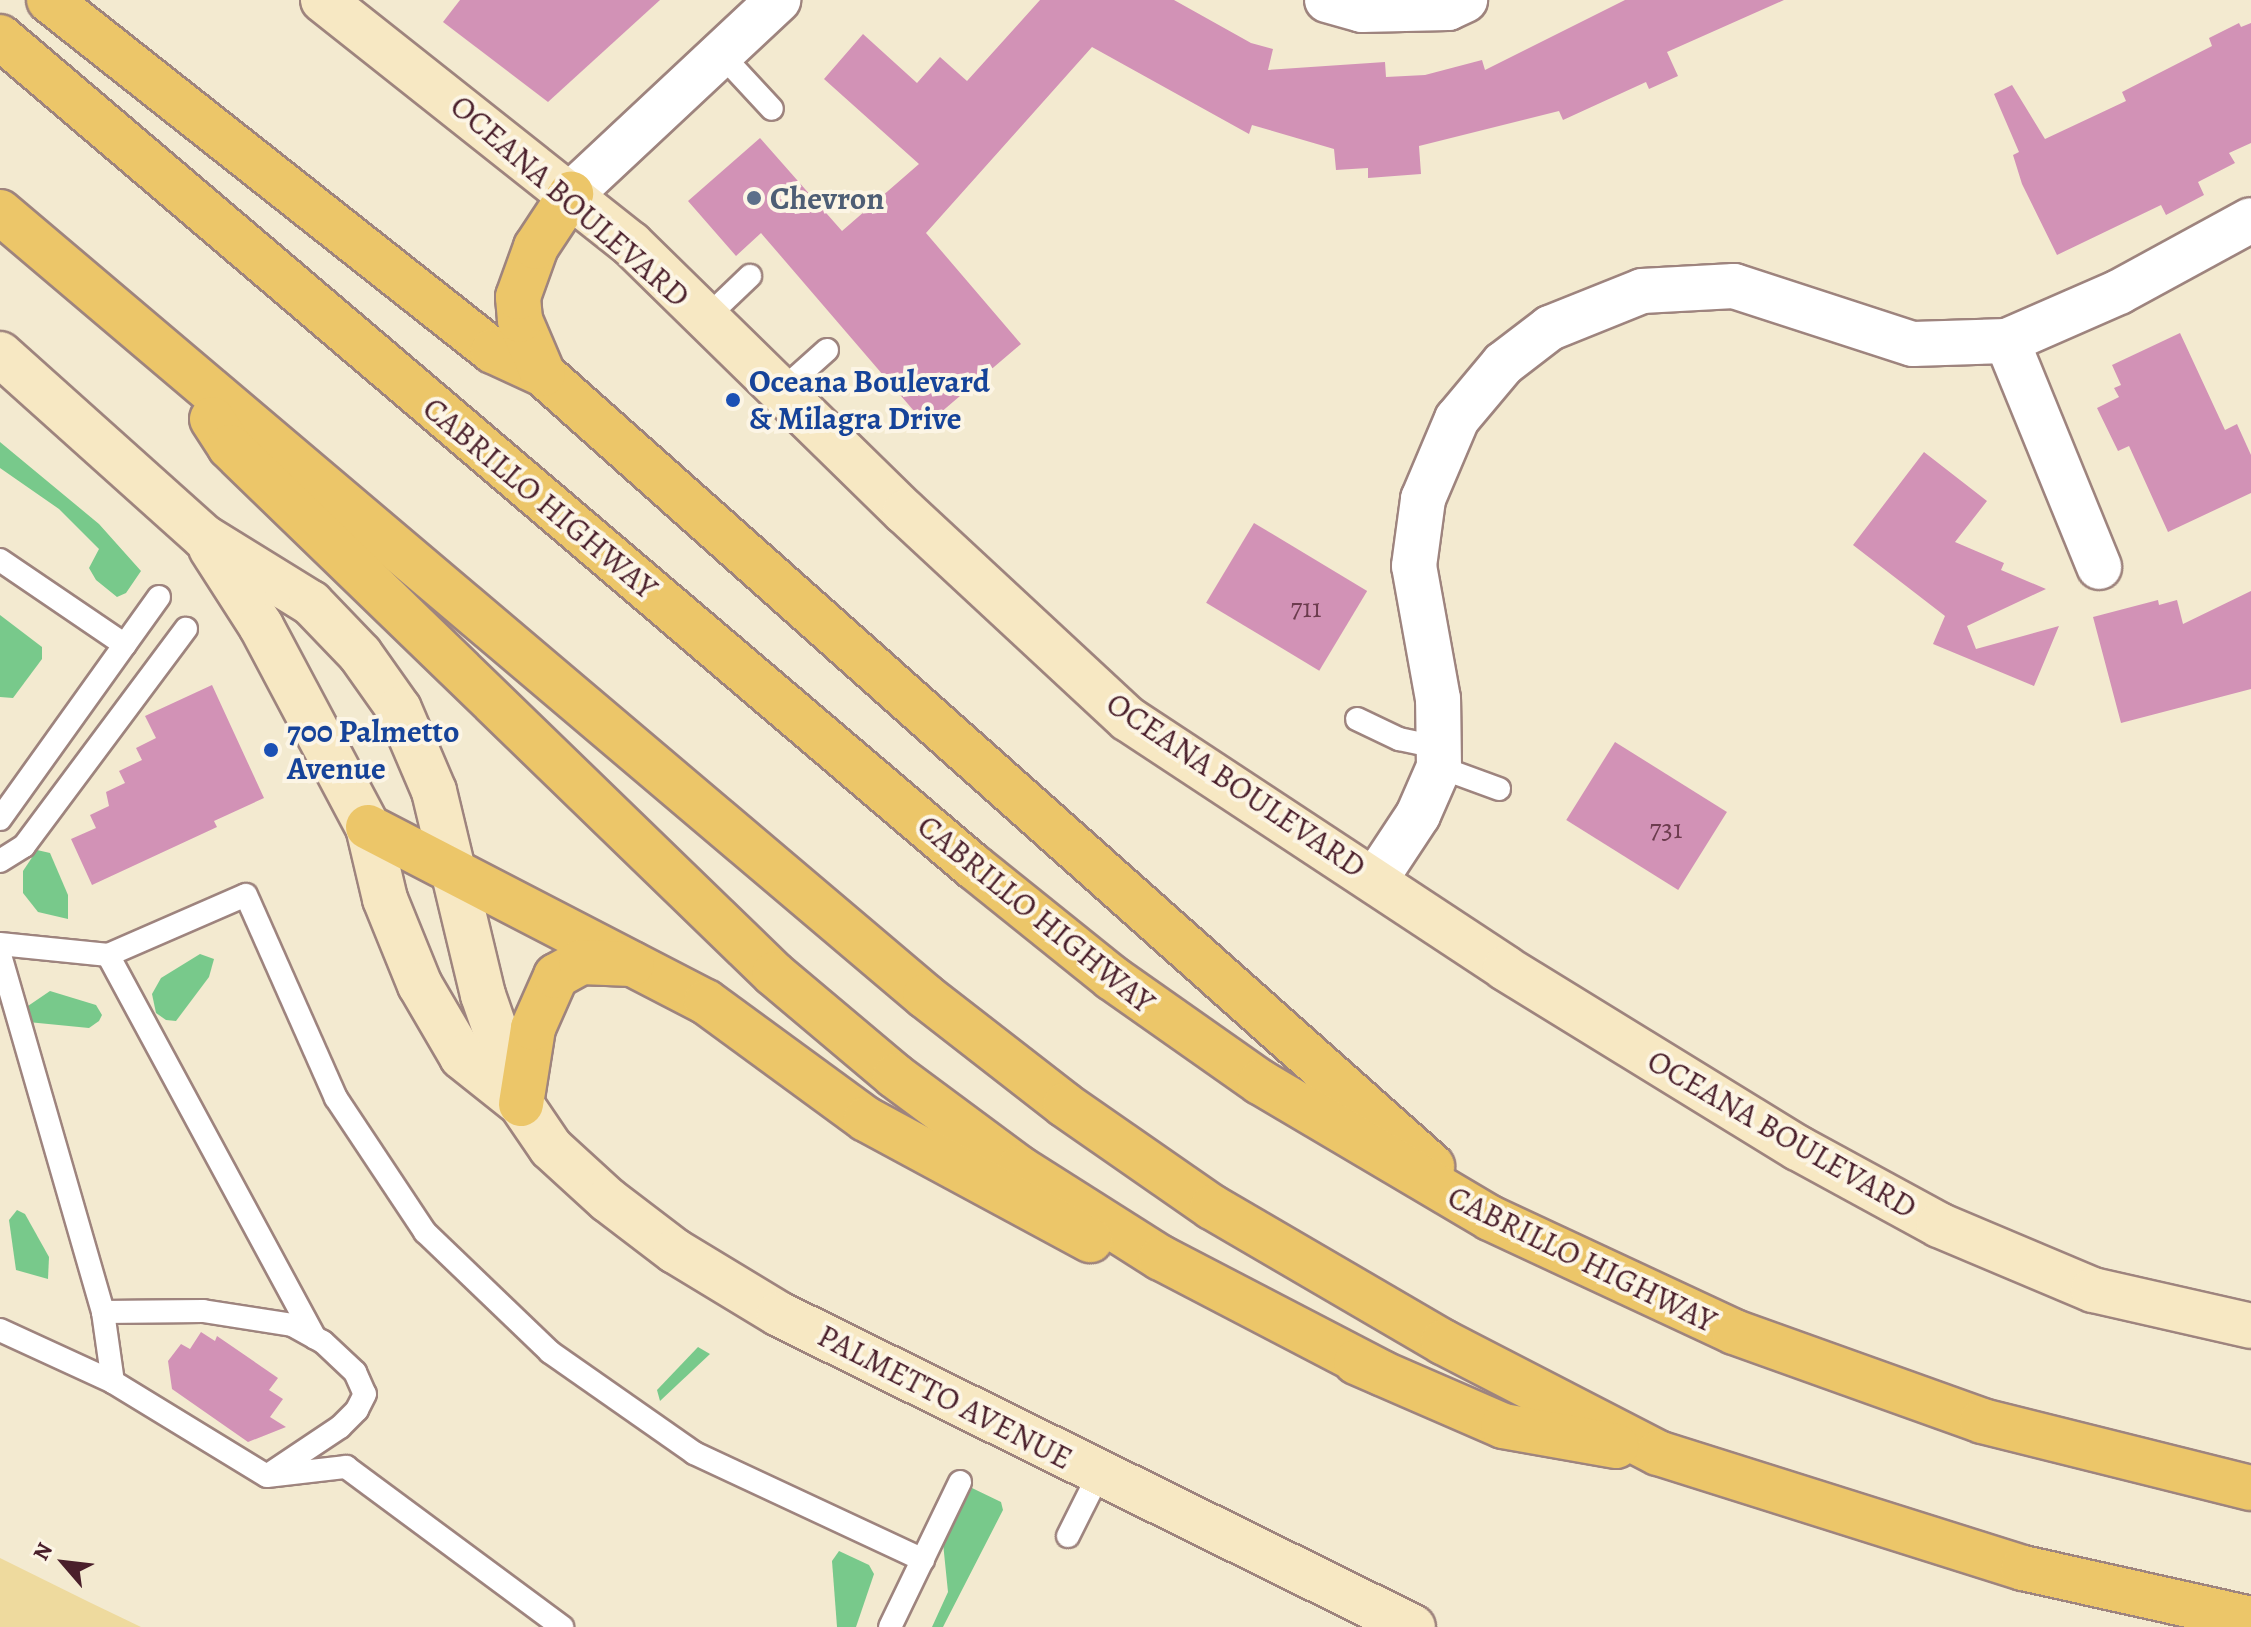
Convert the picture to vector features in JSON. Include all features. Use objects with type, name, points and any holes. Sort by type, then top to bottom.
[{"type":"highway","points":[[49,0],[493,351],[543,374],[1490,1218]]},
{"type":"highway","name":"CABRILLO HIGHWAY","points":[[0,37],[1042,923],[1247,1074],[1490,1218],[1651,1297],[1829,1369],[2069,1446],[2251,1488]]},
{"type":"highway","points":[[543,374],[520,320],[518,297],[536,247],[571,194]]},
{"type":"highway","points":[[0,212],[856,939],[1065,1105],[1288,1254],[1443,1342],[1658,1453]]},
{"type":"highway","points":[[179,366],[230,447],[774,974],[882,1066],[1019,1168],[1161,1258],[1382,1373]]},
{"type":"highway","points":[[368,827],[706,1002],[866,1119],[1033,1213],[1503,1426],[1658,1453],[2023,1568],[2251,1619]]},
{"type":"highway","points":[[521,1104],[533,1028],[556,976],[581,962],[636,964]]},
{"type":"street","name":"OCEANA BOULEVARD","points":[[323,0],[571,194],[1128,719],[1505,968],[1758,1123],[1939,1225],[2093,1290],[2251,1326]]},
{"type":"street","points":[[1327,0],[1362,10],[1448,8],[1465,0]]},
{"type":"street","points":[[571,194],[720,53],[758,6]]},
{"type":"street","points":[[1375,880],[1418,815],[1438,757],[1438,699],[1414,566],[1423,499],[1457,419],[1503,364],[1550,328],[1642,291],[1734,286],[1913,344],[2007,341],[2119,292],[2251,220]]},
{"type":"street","points":[[2007,341],[2099,567]]},
{"type":"street","name":"PALMETTO AVENUE","points":[[0,354],[204,537],[311,603],[360,654],[399,709],[434,791],[483,995],[521,1104],[551,1148],[675,1251],[779,1314],[1413,1627]]},
{"type":"street","name":"PALMETTO AVENUE","points":[[204,537],[261,626],[368,827],[385,899],[420,985],[462,1057],[521,1104]]},
{"type":"lane","points":[[720,53],[772,109]]},
{"type":"lane","points":[[706,318],[750,276]]},
{"type":"lane","points":[[780,392],[827,350]]},
{"type":"lane","points":[[0,560],[125,645]]},
{"type":"lane","points":[[0,819],[159,597]]},
{"type":"lane","points":[[0,861],[24,846],[186,629]]},
{"type":"lane","points":[[1357,719],[1499,789]]},
{"type":"lane","points":[[0,944],[108,955],[246,895],[336,1098],[425,1232],[550,1352],[694,1453],[923,1560]]},
{"type":"lane","points":[[0,955],[103,1312],[113,1382]]},
{"type":"lane","points":[[108,955],[315,1338]]},
{"type":"lane","points":[[103,1312],[203,1311],[292,1325],[315,1338],[355,1372],[365,1394],[340,1427],[267,1476]]},
{"type":"lane","points":[[0,1330],[113,1382],[267,1476],[346,1467],[562,1627]]},
{"type":"lane","points":[[1068,1536],[1099,1474]]},
{"type":"lane","points":[[890,1627],[960,1482]]},
{"type":"green space","points":[[0,442],[99,524],[141,571],[126,593],[117,597],[96,580],[89,568],[99,549],[59,509],[0,468]]},
{"type":"green space","points":[[0,615],[42,647],[42,659],[13,698],[0,697]]},
{"type":"green space","points":[[37,850],[50,853],[68,895],[68,919],[38,912],[23,893],[23,871]]},
{"type":"green space","points":[[200,954],[214,959],[209,977],[176,1021],[166,1020],[156,1013],[152,994],[161,978]]},
{"type":"green space","points":[[50,991],[96,1005],[102,1015],[99,1021],[89,1028],[28,1022],[25,1008]]},
{"type":"green space","points":[[17,1210],[25,1214],[49,1257],[48,1279],[16,1270],[9,1220]]},
{"type":"green space","points":[[698,1347],[710,1354],[660,1401],[657,1390]]},
{"type":"green space","points":[[972,1488],[1001,1502],[1003,1510],[943,1627],[932,1627],[948,1592],[943,1543]]},
{"type":"green space","points":[[839,1551],[869,1565],[874,1574],[856,1627],[837,1627],[832,1561]]},
{"type":"sand","points":[[0,1558],[89,1602],[141,1627],[0,1627]]},
{"type":"building","points":[[460,0],[660,0],[548,102],[443,22]]},
{"type":"building","points":[[1040,0],[1174,0],[1251,43],[1273,49],[1268,70],[1385,62],[1386,77],[1425,75],[1482,60],[1485,70],[1625,0],[1784,0],[1667,52],[1678,76],[1649,89],[1646,82],[1563,120],[1559,111],[1419,146],[1421,174],[1368,178],[1368,168],[1336,170],[1334,149],[1252,125],[1249,134],[1092,47],[926,233],[1021,344],[926,425],[761,233],[736,256],[688,201],[760,138],[842,231],[919,164],[824,79],[863,34],[917,83],[940,57],[967,81]]},
{"type":"building","points":[[2239,23],[2241,27],[2251,23],[2251,143],[2229,153],[2235,163],[2198,182],[2204,195],[2166,215],[2161,205],[2057,255],[2022,184],[2013,155],[2019,152],[1994,94],[2012,85],[2045,139],[2126,101],[2122,92],[2212,46],[2209,38]]},
{"type":"building","points":[[2180,333],[2225,430],[2237,424],[2251,455],[2251,493],[2168,532],[2129,446],[2118,451],[2097,408],[2119,397],[2114,388],[2121,385],[2112,365]]},
{"type":"building","points":[[1924,452],[1987,501],[1955,542],[2004,563],[2001,570],[2046,589],[1967,626],[1976,649],[2059,626],[2034,686],[1933,644],[1945,616],[1853,545]]},
{"type":"building","points":[[1254,523],[1367,591],[1319,671],[1206,603]]},
{"type":"building","points":[[2251,591],[2251,689],[2121,723],[2093,617],[2158,600],[2159,605],[2177,600],[2183,624]]},
{"type":"building","points":[[212,685],[264,798],[214,821],[217,827],[92,885],[71,839],[96,828],[90,815],[109,806],[106,792],[125,783],[119,771],[142,760],[136,748],[156,738],[145,716]]},
{"type":"building","points":[[1615,742],[1727,812],[1678,890],[1566,820]]},
{"type":"building","points":[[201,1332],[215,1341],[217,1336],[278,1378],[269,1390],[283,1399],[270,1417],[286,1427],[248,1442],[172,1389],[168,1361],[181,1344],[190,1349]]},
{"type":"place","name":"Chevron","points":[[754,198]]},
{"type":"place","name":"Oceana Boulevard & Milagra Drive","points":[[733,400]]},
{"type":"place","name":"700 Palmetto Avenue","points":[[271,750]]}]
